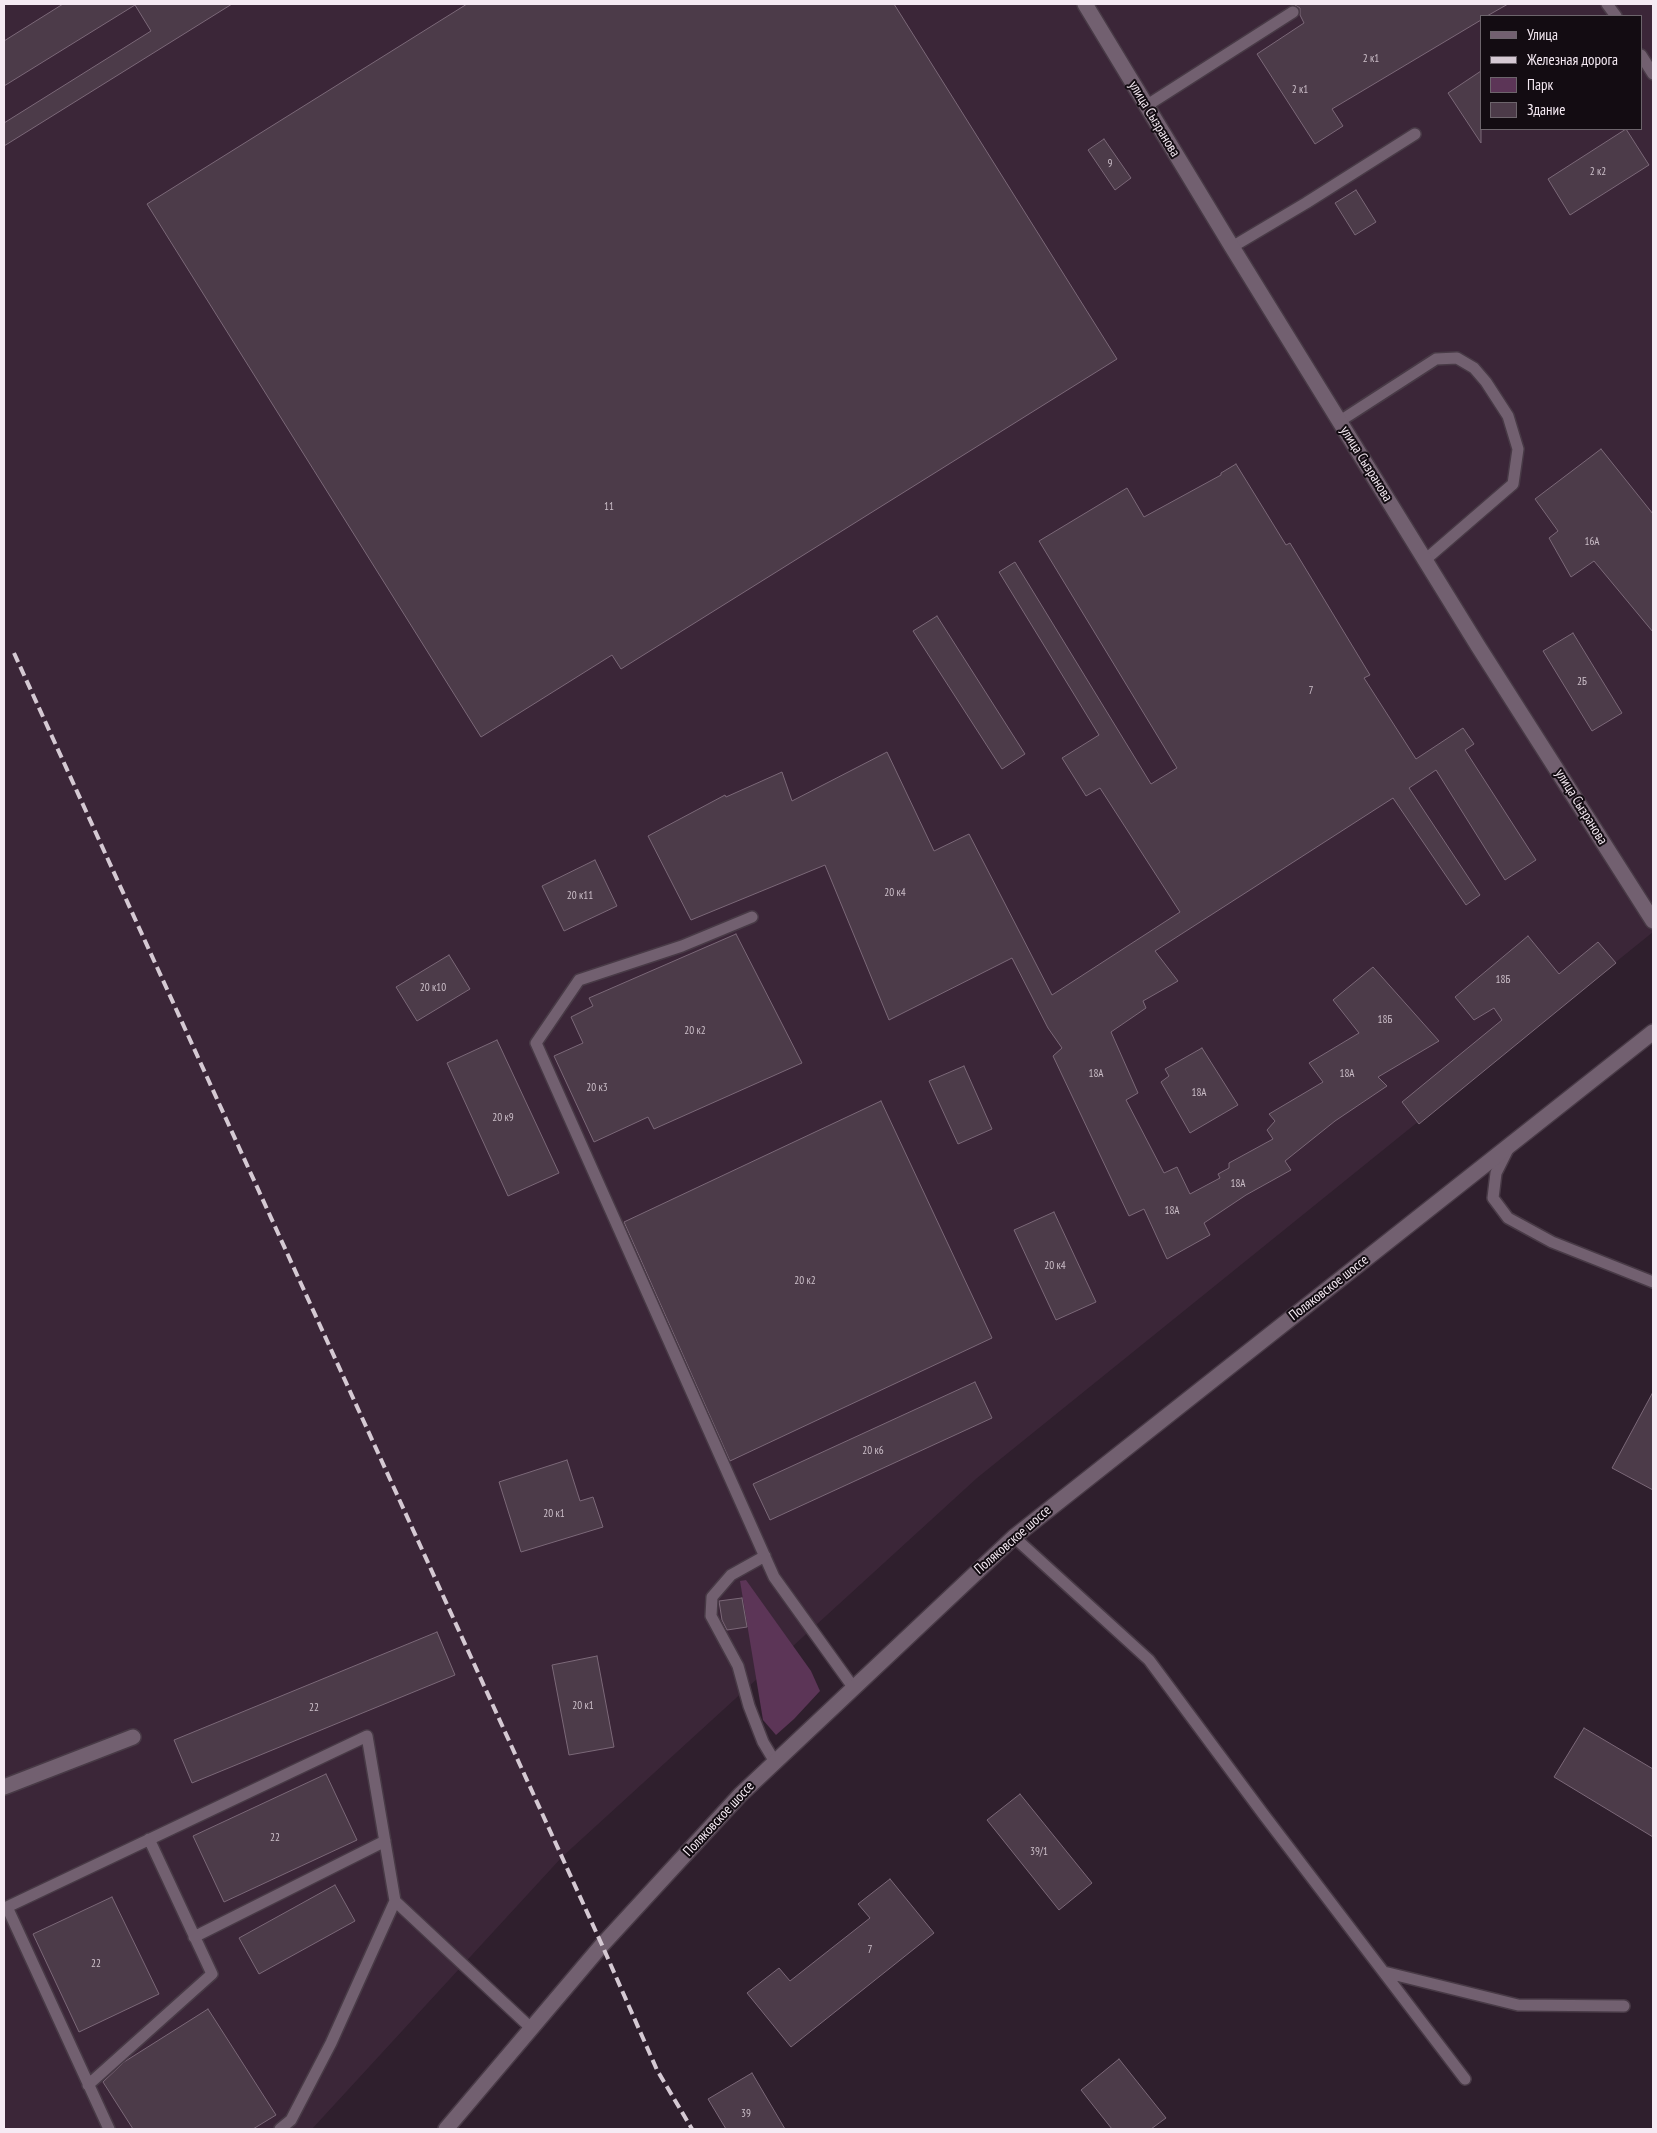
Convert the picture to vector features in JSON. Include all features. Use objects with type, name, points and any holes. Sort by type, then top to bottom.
[{"type":"street","name":"улица Сызранова","points":[[1084,4],[1426,560],[1653,921]]},
{"type":"street","name":"Поляковское шоссе","points":[[446,2129],[602,1945],[740,1795],[1014,1537],[1653,1032]]},
{"type":"street","points":[[4,1787],[133,1737]]},
{"type":"lane","points":[[1607,4],[1615,15]]},
{"type":"lane","points":[[1146,106],[1293,12]]},
{"type":"lane","points":[[1642,57],[1653,74]]},
{"type":"lane","points":[[1232,247],[1415,134]]},
{"type":"lane","points":[[1340,421],[1436,359],[1457,358],[1474,368],[1486,382],[1508,416],[1518,449],[1513,484],[1426,560]]},
{"type":"lane","points":[[752,917],[682,946],[579,980],[536,1042],[774,1577],[853,1687]]},
{"type":"lane","points":[[1510,1145],[1496,1173],[1493,1198],[1508,1218],[1552,1242],[1653,1282]]},
{"type":"lane","points":[[1014,1537],[1149,1660],[1264,1815],[1465,2079]]},
{"type":"lane","points":[[765,1556],[731,1575],[712,1597],[712,1616],[738,1666],[760,1733],[775,1762]]},
{"type":"lane","points":[[109,2129],[7,1907],[367,1736],[395,1901],[331,2043],[291,2120],[280,2129]]},
{"type":"lane","points":[[88,2085],[212,1974],[149,1839]]},
{"type":"lane","points":[[194,1937],[385,1841]]},
{"type":"lane","points":[[395,1901],[532,2029]]},
{"type":"lane","points":[[1384,1972],[1518,2005],[1624,2006]]},
{"type":"shaded area","points":[[4,4],[1653,4],[1653,932],[977,1478],[562,1857],[312,2129],[4,2129]]},
{"type":"green space","points":[[746,1580],[811,1671],[820,1691],[776,1735],[763,1720],[740,1581]]},
{"type":"building","points":[[63,4],[232,4],[4,146],[4,123],[151,31],[135,5],[4,86],[4,41]]},
{"type":"building","points":[[467,4],[894,4],[1117,359],[621,669],[612,655],[481,737],[147,204]]},
{"type":"building","points":[[1293,4],[1508,4],[1489,15],[1480,15],[1480,21],[1332,109],[1343,126],[1315,144],[1257,54],[1304,23],[1300,15],[1300,8]]},
{"type":"building","points":[[1480,72],[1481,143],[1448,93]]},
{"type":"building","points":[[1624,130],[1627,130],[1649,165],[1570,215],[1548,179]]},
{"type":"building","points":[[1104,139],[1131,178],[1115,190],[1088,150]]},
{"type":"building","points":[[1356,190],[1376,222],[1355,235],[1335,203]]},
{"type":"building","points":[[1601,449],[1653,514],[1653,632],[1594,561],[1571,577],[1549,538],[1558,531],[1535,499]]},
{"type":"building","points":[[1236,464],[1286,545],[1290,543],[1370,675],[1364,678],[1416,759],[1463,728],[1474,744],[1465,750],[1536,860],[1505,880],[1436,770],[1409,788],[1480,895],[1466,905],[1393,798],[1155,951],[1178,981],[1143,1001],[1146,1008],[1111,1032],[1138,1093],[1126,1100],[1164,1173],[1177,1167],[1190,1194],[1220,1178],[1218,1174],[1229,1168],[1229,1163],[1273,1139],[1267,1130],[1275,1121],[1269,1114],[1323,1082],[1309,1063],[1359,1033],[1333,1000],[1373,967],[1439,1041],[1378,1077],[1387,1086],[1335,1121],[1285,1161],[1291,1170],[1246,1195],[1204,1223],[1210,1235],[1167,1259],[1144,1209],[1129,1216],[1053,1056],[1062,1048],[1048,1028],[1012,958],[889,1020],[825,865],[691,920],[648,836],[725,795],[726,797],[782,772],[792,801],[887,752],[934,851],[969,834],[1052,995],[1180,912],[1100,788],[1086,796],[1062,758],[1099,735],[999,572],[1015,562],[1151,784],[1177,768],[1039,541],[1127,488],[1144,517],[1221,475],[1221,473]]},
{"type":"building","points":[[937,616],[1025,754],[1002,769],[913,631]]},
{"type":"building","points":[[1573,633],[1622,713],[1592,731],[1543,651]]},
{"type":"building","points":[[595,860],[617,906],[564,931],[542,886]]},
{"type":"building","points":[[736,934],[802,1063],[654,1129],[648,1117],[594,1142],[554,1056],[583,1043],[571,1017],[593,1006],[589,998]]},
{"type":"building","points":[[1528,936],[1559,974],[1598,942],[1616,963],[1419,1124],[1402,1102],[1502,1020],[1494,1008],[1474,1020],[1455,997]]},
{"type":"building","points":[[449,955],[470,989],[417,1021],[396,987]]},
{"type":"building","points":[[497,1040],[559,1173],[508,1196],[447,1063]]},
{"type":"building","points":[[1202,1048],[1238,1105],[1190,1133],[1161,1082],[1169,1076],[1165,1069]]},
{"type":"building","points":[[964,1066],[992,1129],[958,1144],[929,1081]]},
{"type":"building","points":[[881,1101],[992,1338],[730,1461],[624,1222]]},
{"type":"building","points":[[1054,1212],[1096,1302],[1056,1320],[1014,1230]]},
{"type":"building","points":[[975,1382],[992,1418],[770,1520],[753,1484]]},
{"type":"building","points":[[1653,1392],[1653,1490],[1612,1468]]},
{"type":"building","points":[[567,1460],[580,1501],[593,1497],[603,1527],[521,1552],[499,1482]]},
{"type":"building","points":[[742,1598],[747,1627],[727,1630],[722,1620],[719,1601]]},
{"type":"building","points":[[437,1632],[455,1675],[192,1783],[174,1740]]},
{"type":"building","points":[[597,1656],[614,1747],[569,1755],[552,1665]]},
{"type":"building","points":[[1584,1728],[1653,1769],[1653,1837],[1554,1777]]},
{"type":"building","points":[[326,1774],[357,1840],[224,1902],[193,1836]]},
{"type":"building","points":[[1020,1794],[1092,1883],[1059,1910],[987,1820]]},
{"type":"building","points":[[890,1879],[934,1933],[791,2047],[747,1993],[779,1968],[790,1981],[870,1918],[858,1904]]},
{"type":"building","points":[[335,1885],[355,1921],[259,1974],[239,1938]]},
{"type":"building","points":[[112,1897],[159,1994],[79,2032],[33,1934]]},
{"type":"building","points":[[208,2009],[276,2115],[253,2129],[133,2129],[103,2082],[124,2062]]},
{"type":"building","points":[[1119,2059],[1166,2118],[1151,2129],[1112,2129],[1081,2090]]},
{"type":"building","points":[[752,2073],[785,2129],[726,2129],[708,2099]]},
{"type":"railway","points":[[14,653],[602,1945],[657,2070],[692,2129]]}]
